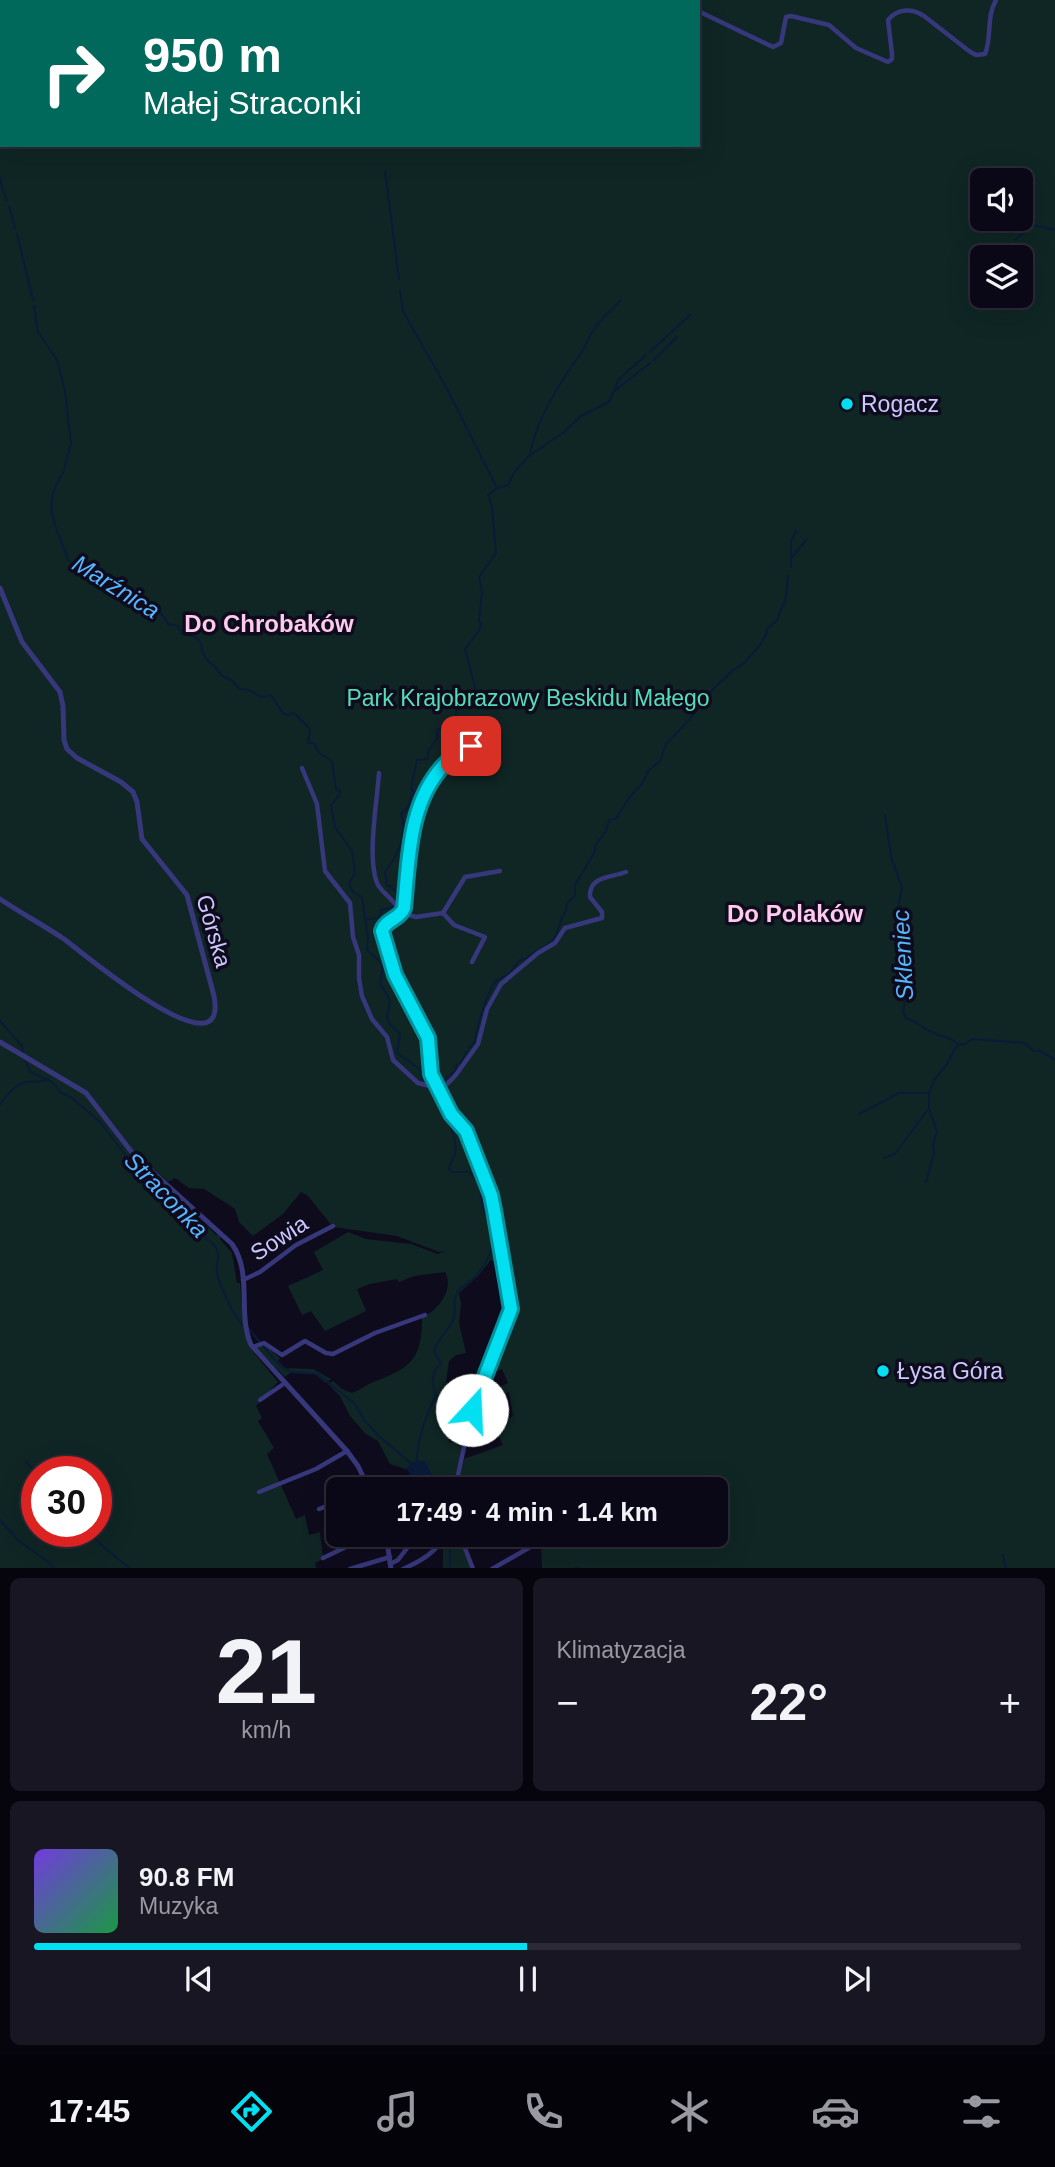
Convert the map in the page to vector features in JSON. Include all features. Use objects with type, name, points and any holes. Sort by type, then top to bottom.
[{"type":"street","points":[[700,12],[773,47],[781,43],[785,19],[789,16],[823,23],[856,48],[888,62],[892,59],[892,54],[887,24],[893,15],[907,10],[918,12],[969,51],[981,56],[985,54],[990,18],[996,0]]},
{"type":"street","name":"Górska","points":[[0,588],[22,642],[60,692],[67,749],[76,758],[121,782],[132,792],[137,802],[142,839],[187,895],[214,996],[216,1006],[213,1016],[206,1023],[196,1024],[150,1001],[121,984],[58,935],[0,899]]},
{"type":"street","points":[[402,913],[417,810],[439,770],[454,756],[471,746]]},
{"type":"street","points":[[302,768],[317,804],[325,871],[345,895],[351,909],[353,937],[359,956],[359,984],[364,1003],[372,1019],[387,1037],[396,1065],[411,1078],[437,1089]]},
{"type":"street","points":[[379,774],[374,865],[378,886],[397,907],[384,925],[383,935],[395,975],[428,1038],[430,1069],[437,1089],[451,1114],[466,1131],[491,1195],[511,1305],[510,1315],[472,1410],[458,1477]]},
{"type":"street","points":[[443,913],[465,877],[500,870]]},
{"type":"street","points":[[437,1089],[455,1076],[478,1044],[487,1009],[500,984],[538,953],[555,943],[565,928],[602,918],[602,912],[590,897],[592,884],[596,880],[626,872]]},
{"type":"street","points":[[384,925],[402,913],[421,916],[443,913]]},
{"type":"street","points":[[443,913],[454,925],[484,936],[472,962]]},
{"type":"street","points":[[0,1042],[74,1085],[92,1099],[134,1154],[229,1240],[240,1258],[247,1332],[258,1345],[282,1355],[302,1342],[307,1342],[331,1354],[375,1333],[425,1315]]},
{"type":"street","points":[[427,1086],[443,1099]]},
{"type":"street","name":"Sowia","points":[[243,1280],[260,1272],[296,1245],[333,1226]]},
{"type":"street","points":[[258,1345],[261,1359],[286,1382],[347,1451],[363,1477]]},
{"type":"street","points":[[260,1400],[286,1382]]},
{"type":"street","points":[[260,1492],[316,1469],[347,1451]]},
{"type":"street","points":[[319,1509],[326,1506]]},
{"type":"street","points":[[323,1558],[346,1547]]},
{"type":"street","points":[[357,1568],[391,1563],[398,1560],[408,1547]]},
{"type":"street","points":[[405,1568],[438,1547]]},
{"type":"street","points":[[464,1547],[472,1568]]},
{"type":"street","points":[[494,1568],[530,1547]]},
{"type":"green space","name":"Park Krajobrazowy Beskidu Małego","points":[[700,0],[1055,0],[1055,1568],[542,1568],[541,1547],[728,1547],[728,1477],[459,1477],[464,1459],[503,1445],[494,1427],[513,1416],[509,1392],[476,1410],[473,1420],[471,1418],[485,1382],[481,1395],[508,1383],[502,1369],[489,1373],[512,1310],[506,1270],[491,1260],[459,1293],[459,1323],[466,1353],[456,1355],[449,1361],[446,1382],[463,1388],[458,1396],[449,1443],[458,1438],[463,1440],[456,1477],[433,1477],[424,1461],[406,1468],[408,1470],[390,1464],[378,1441],[366,1434],[350,1416],[340,1396],[328,1384],[333,1381],[352,1393],[395,1373],[411,1361],[419,1345],[422,1318],[439,1305],[446,1293],[448,1286],[445,1272],[414,1276],[399,1282],[397,1279],[370,1284],[357,1289],[366,1311],[325,1331],[311,1311],[302,1315],[288,1286],[323,1270],[314,1252],[348,1232],[366,1239],[411,1244],[438,1254],[444,1251],[439,1252],[397,1236],[333,1227],[308,1196],[301,1192],[283,1214],[253,1236],[239,1222],[235,1209],[204,1189],[189,1188],[175,1178],[168,1182],[151,1167],[216,1235],[221,1237],[232,1253],[237,1283],[240,1283],[244,1330],[249,1347],[278,1382],[256,1406],[262,1418],[258,1421],[274,1448],[267,1454],[296,1519],[305,1515],[309,1535],[320,1532],[323,1559],[315,1563],[317,1568],[0,1568],[0,147],[700,147]]},
{"type":"green space","points":[[263,1344],[280,1358],[278,1361],[285,1368],[313,1369],[331,1379],[326,1383],[315,1374],[290,1373],[285,1377],[256,1348]]},
{"type":"green space","points":[[443,1547],[463,1547],[471,1568],[443,1568]]},
{"type":"water","points":[[425,1461],[433,1477],[412,1477],[406,1468],[413,1462]]},
{"type":"waterway","points":[[385,171],[399,279]]},
{"type":"waterway","points":[[0,178],[3,191]]},
{"type":"waterway","points":[[4,192],[7,201]]},
{"type":"waterway","points":[[9,206],[15,228]]},
{"type":"waterway","points":[[1015,240],[1033,225],[1055,230]]},
{"type":"waterway","points":[[17,234],[33,300]]},
{"type":"waterway","points":[[400,290],[403,311],[446,387],[497,488]]},
{"type":"waterway","points":[[530,453],[538,426],[558,387],[595,328],[621,300]]},
{"type":"waterway","points":[[34,306],[38,332],[57,360],[65,391],[71,444],[63,473]]},
{"type":"waterway","points":[[650,352],[690,315]]},
{"type":"waterway","points":[[653,361],[677,337]]},
{"type":"waterway","points":[[367,919],[379,918],[381,910],[393,907],[397,901],[396,892],[391,886],[387,886],[385,872],[403,837],[401,814],[409,806],[411,796],[415,794],[411,788],[417,760],[427,759],[429,750],[438,737],[437,730],[454,724],[457,710],[470,701],[476,691],[465,649],[481,624],[479,620],[482,591],[479,577],[496,553],[492,506],[488,495],[497,488],[508,485],[515,471],[529,456],[564,432],[581,416],[609,402],[619,379],[646,355]]},
{"type":"waterway","points":[[612,393],[650,363]]},
{"type":"waterway","name":"Marźnica","points":[[61,476],[55,488],[52,509],[68,560],[122,587],[132,597],[158,611],[168,624],[178,626],[182,634],[197,638],[205,657],[221,675],[240,689],[249,690],[262,697],[271,695],[283,713],[294,713],[310,729],[308,743],[314,743],[319,753],[332,761],[336,789],[340,791],[340,795],[331,805],[335,827],[352,851],[355,873],[349,884],[353,892],[362,897],[368,938],[367,950],[382,964],[380,984],[390,1003],[387,1017],[400,1034],[397,1053],[421,1070],[422,1079],[429,1084]]},
{"type":"waterway","points":[[791,567],[791,541],[796,531]]},
{"type":"waterway","points":[[792,557],[807,539]]},
{"type":"waterway","points":[[469,1048],[475,1042],[482,1011],[496,981],[510,973],[520,960],[548,945],[555,937],[567,903],[575,896],[575,885],[594,853],[596,844],[606,831],[609,820],[616,819],[628,799],[642,784],[648,771],[660,761],[666,744],[690,719],[703,699],[744,663],[760,645],[767,629],[777,620],[786,598],[788,575]]},
{"type":"waterway","name":"Skleniec","points":[[885,815],[891,856],[902,888],[898,908],[904,970],[901,985],[906,1018],[959,1045],[972,1039],[1025,1043],[1033,1051],[1040,1051],[1055,1060]]},
{"type":"waterway","name":"Straconka","points":[[0,1021],[22,1046],[23,1054]]},
{"type":"waterway","points":[[884,1158],[895,1154],[929,1108],[929,1093],[934,1080],[959,1045]]},
{"type":"waterway","points":[[440,1084],[456,1070],[456,1065],[467,1051]]},
{"type":"waterway","name":"Straconka","points":[[25,1059],[30,1072],[52,1082],[60,1092],[72,1098],[100,1122],[128,1158],[153,1178],[158,1193],[215,1246],[218,1253],[219,1279],[243,1326]]},
{"type":"waterway","points":[[0,1105],[20,1084],[48,1079]]},
{"type":"waterway","name":"Marźnica","points":[[417,1461],[423,1428],[436,1396],[433,1378],[441,1363],[434,1352],[453,1320],[457,1293],[484,1265],[490,1254],[493,1236],[476,1179],[469,1172],[449,1170],[455,1154],[454,1138],[435,1090]]},
{"type":"waterway","points":[[859,1114],[899,1093],[929,1093]]},
{"type":"waterway","points":[[926,1182],[937,1131],[929,1109]]},
{"type":"waterway","name":"Straconka","points":[[248,1328],[280,1366],[292,1372],[318,1374],[355,1404],[364,1420],[380,1437],[412,1464]]},
{"type":"waterway","points":[[0,1520],[18,1540],[51,1564],[53,1568]]},
{"type":"waterway","points":[[103,1547],[129,1568]]},
{"type":"waterway","name":"Straconka","points":[[450,1547],[450,1568]]},
{"type":"waterway","points":[[1003,1555],[1006,1568]]},
{"type":"place","name":"Rogacz","points":[[847,404]]},
{"type":"place","name":"Łysa Góra","points":[[883,1371]]},
{"type":"district","name":"Do Chrobaków","points":[[269,624]]},
{"type":"district","name":"Do Polaków","points":[[795,914]]},
{"type":"route","points":[[471,746],[446,763],[429,785],[417,810],[414,824],[404,908],[402,913],[384,925],[382,931],[395,975],[428,1038],[431,1074],[451,1114],[466,1131],[491,1195],[494,1210],[511,1309],[472,1410]]}]
